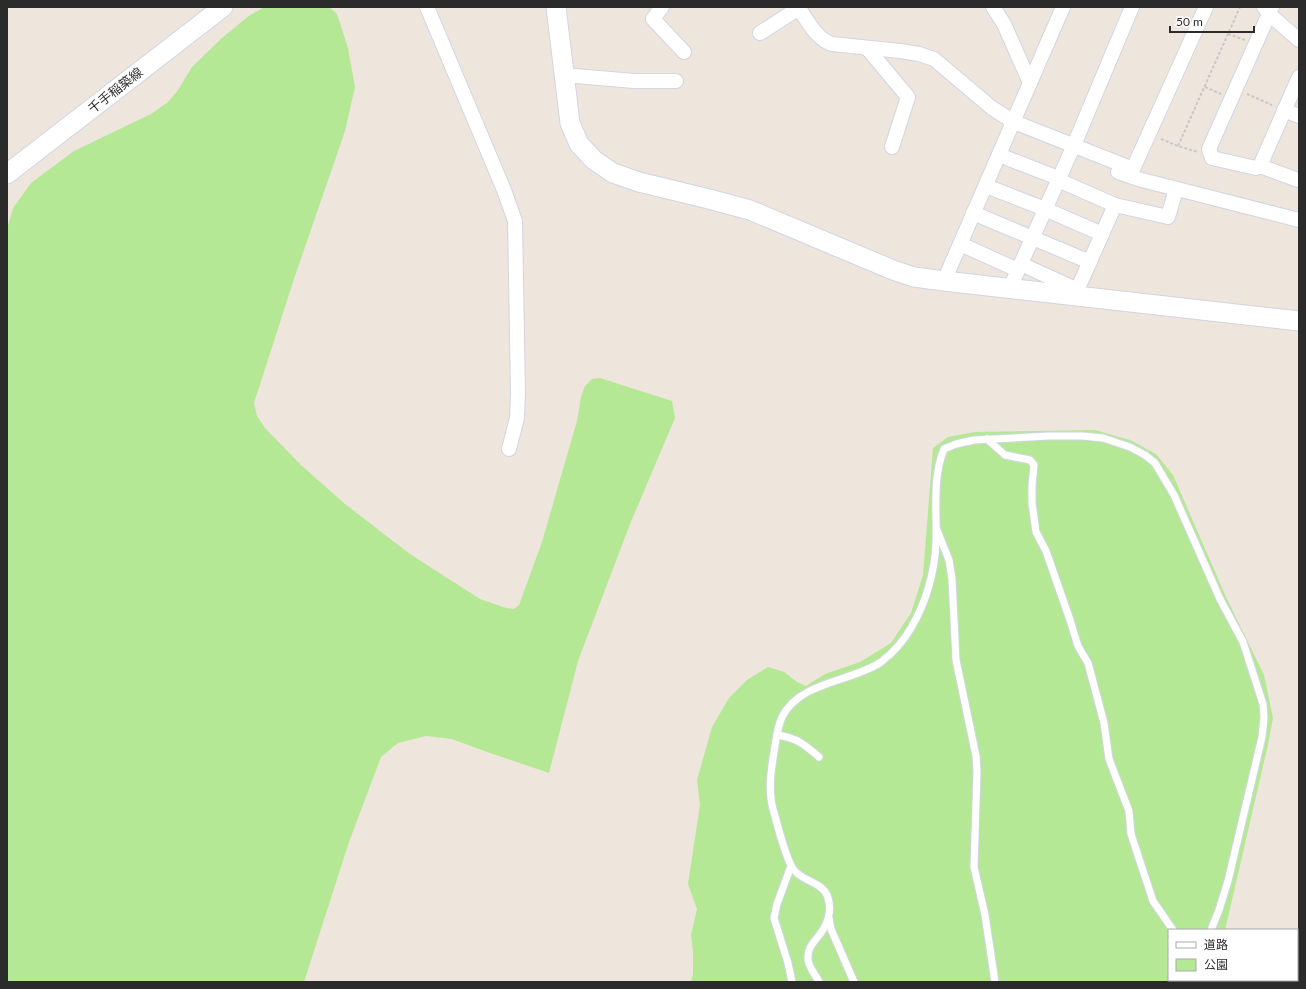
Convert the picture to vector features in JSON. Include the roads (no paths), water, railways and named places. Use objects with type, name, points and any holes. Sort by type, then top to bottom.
[{"type":"street","name":"千手稲築線","points":[[7,174],[223,7]]},
{"type":"street","points":[[427,7],[504,190],[515,221],[518,394],[517,418],[509,449]]},
{"type":"street","points":[[556,7],[570,123],[579,144],[594,160],[613,173],[639,182],[750,210],[894,270],[914,276],[944,281],[1010,288],[1076,292],[1299,321]]},
{"type":"street","points":[[662,7],[654,19],[684,52]]},
{"type":"street","points":[[993,7],[1004,24],[1030,83]]},
{"type":"street","points":[[944,281],[1063,7]]},
{"type":"street","points":[[1010,288],[1072,150],[1132,7]]},
{"type":"street","points":[[1072,150],[1133,168],[1206,7]]},
{"type":"street","points":[[760,33],[798,8],[824,42],[918,54],[934,59],[992,108],[1014,122],[1133,178],[1299,220]]},
{"type":"street","points":[[1298,180],[1260,166],[1256,168],[1212,158],[1209,149],[1255,45],[1268,9],[1299,40]]},
{"type":"street","points":[[867,48],[908,96],[892,147]]},
{"type":"street","points":[[564,75],[634,81],[676,81]]},
{"type":"street","points":[[1260,166],[1299,77]]},
{"type":"street","points":[[1284,110],[1299,116]]},
{"type":"street","points":[[999,155],[1053,176],[1058,180],[1115,205],[1168,217],[1176,189]]},
{"type":"street","points":[[986,186],[1045,209],[1102,234]]},
{"type":"street","points":[[1076,292],[1115,205]]},
{"type":"street","points":[[974,213],[1090,262]]},
{"type":"street","points":[[960,244],[1020,267],[1076,292]]},
{"type":"lane","points":[[854,982],[831,928],[829,918],[829,902],[826,892],[817,884],[794,871],[791,866],[773,807],[771,789],[771,770],[777,735],[782,718],[787,709],[802,695],[827,683],[858,674],[881,662],[898,646],[911,628],[925,601],[931,578],[936,543],[938,468],[944,450],[956,444],[974,440],[1049,436],[1082,436],[1103,438],[1130,447],[1145,455],[1155,463],[1174,495],[1220,599],[1243,642],[1263,704],[1264,718],[1262,737],[1228,881],[1211,929]]},
{"type":"lane","points":[[987,439],[1005,455],[1030,460],[1034,465],[1032,502],[1036,532],[1046,551],[1078,646],[1088,663],[1104,723],[1109,759],[1129,811],[1131,834],[1153,901],[1172,929]]},
{"type":"lane","points":[[936,526],[949,560],[952,579],[956,660],[976,756],[977,772],[974,867],[985,914],[995,982]]},
{"type":"lane","points":[[777,735],[792,737],[819,757]]},
{"type":"lane","points":[[791,866],[777,904],[774,918],[788,963],[792,982]]},
{"type":"lane","points":[[819,982],[808,960],[808,951],[812,943],[821,933],[829,918]]}]
